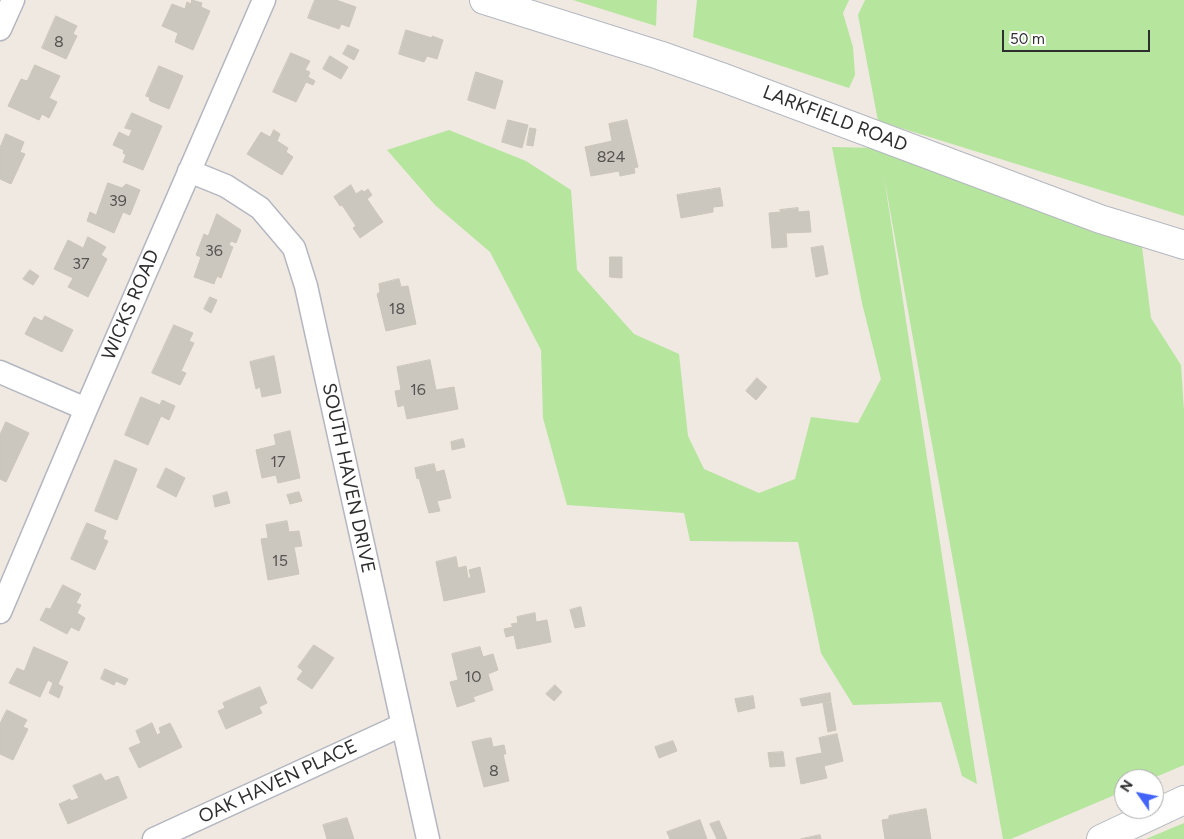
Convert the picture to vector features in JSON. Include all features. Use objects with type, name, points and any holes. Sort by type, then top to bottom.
[{"type":"main road","name":"LARKFIELD ROAD","points":[[484,0],[732,80],[1100,220],[1184,245]]},
{"type":"main road","points":[[1101,839],[1184,800]]},
{"type":"street","points":[[0,30],[13,0]]},
{"type":"street","name":"WICKS ROAD","points":[[0,612],[264,0]]},
{"type":"street","name":"SOUTH HAVEN DRIVE","points":[[189,171],[226,186],[260,208],[294,248],[306,286],[428,839]]},
{"type":"street","points":[[0,372],[86,409]]},
{"type":"street","name":"OAK HAVEN PLACE","points":[[154,839],[402,725]]},
{"type":"green space","points":[[573,0],[657,0],[656,26]]},
{"type":"green space","points":[[697,0],[849,0],[843,13],[853,47],[855,75],[849,88],[693,37]]},
{"type":"green space","points":[[865,0],[1184,0],[1184,216],[878,121],[858,15]]},
{"type":"green space","points":[[449,130],[526,161],[571,190],[577,270],[634,334],[679,354],[688,436],[704,469],[759,493],[795,479],[811,417],[858,423],[881,379],[862,303],[832,147],[878,148],[1141,239],[1151,318],[1181,365],[1184,411],[1184,765],[1164,773],[1164,769],[1114,769],[1114,795],[1011,839],[1003,839],[884,177],[977,784],[962,776],[941,702],[853,705],[821,653],[798,542],[690,541],[684,513],[567,505],[543,418],[541,350],[490,252],[435,205],[387,150]]},
{"type":"green space","points":[[1184,823],[1184,839],[1146,839]]},
{"type":"building","points":[[192,0],[202,3],[201,7],[210,11],[193,50],[175,42],[178,33],[162,26],[172,4],[185,9],[187,2],[191,4]]},
{"type":"building","points":[[315,0],[336,0],[356,7],[349,27],[341,24],[339,29],[308,18]]},
{"type":"building","points":[[56,16],[77,26],[73,34],[77,36],[66,59],[42,48]]},
{"type":"building","points":[[406,30],[443,40],[437,59],[427,56],[424,62],[399,54]]},
{"type":"building","points":[[348,45],[359,50],[354,60],[343,54]]},
{"type":"building","points":[[291,53],[310,61],[305,70],[310,72],[308,77],[315,81],[313,85],[306,82],[296,102],[273,92]]},
{"type":"building","points":[[330,56],[348,67],[341,79],[323,69]]},
{"type":"building","points":[[35,65],[60,76],[49,98],[57,102],[49,118],[42,114],[39,120],[8,106],[21,79],[27,81]]},
{"type":"building","points":[[159,66],[183,76],[169,109],[150,101],[149,97],[146,96]]},
{"type":"building","points":[[476,72],[503,81],[495,109],[468,100]]},
{"type":"building","points":[[132,113],[162,126],[143,170],[123,162],[126,155],[123,153],[124,150],[113,145],[119,132],[129,137],[132,130],[125,128]]},
{"type":"building","points":[[508,120],[528,125],[522,148],[502,142]]},
{"type":"building","points":[[627,120],[638,167],[634,168],[635,173],[620,176],[619,171],[591,176],[585,147],[612,141],[609,124]]},
{"type":"building","points":[[530,128],[536,129],[533,146],[527,145]]},
{"type":"building","points":[[274,130],[280,134],[277,141],[288,148],[286,152],[293,157],[282,175],[247,154],[261,132],[270,137]]},
{"type":"building","points":[[6,134],[24,142],[20,152],[25,154],[11,184],[0,179],[0,148]]},
{"type":"building","points":[[108,183],[122,188],[126,184],[140,190],[130,215],[123,212],[114,233],[87,221],[90,212],[96,215]]},
{"type":"building","points":[[351,185],[356,194],[368,189],[372,195],[367,199],[383,222],[360,238],[353,228],[356,226],[342,205],[340,206],[334,197]]},
{"type":"building","points":[[720,188],[723,206],[713,207],[713,212],[681,218],[677,195]]},
{"type":"building","points":[[798,208],[798,212],[809,211],[811,232],[786,233],[787,247],[772,248],[769,213]]},
{"type":"building","points":[[217,214],[241,230],[236,243],[231,241],[229,245],[233,247],[221,278],[217,276],[214,284],[194,277],[201,257],[196,255],[204,234],[208,236]]},
{"type":"building","points":[[88,237],[106,247],[101,255],[107,259],[88,297],[68,287],[73,278],[54,269],[68,240],[83,248]]},
{"type":"building","points":[[823,246],[828,274],[816,277],[811,248]]},
{"type":"building","points":[[610,257],[622,257],[622,278],[610,277]]},
{"type":"building","points":[[30,270],[39,276],[33,285],[23,279]]},
{"type":"building","points":[[399,279],[401,287],[408,286],[416,324],[386,331],[377,294],[380,292],[379,284]]},
{"type":"building","points":[[210,297],[217,300],[211,313],[204,309]]},
{"type":"building","points":[[45,316],[73,330],[62,352],[25,334],[34,317],[42,321]]},
{"type":"building","points":[[174,325],[193,333],[189,341],[194,343],[181,371],[186,373],[180,385],[152,373]]},
{"type":"building","points":[[274,356],[281,393],[262,397],[260,387],[256,389],[250,362]]},
{"type":"building","points":[[430,360],[436,390],[454,387],[458,409],[407,419],[404,405],[398,407],[395,391],[401,390],[397,367]]},
{"type":"building","points":[[757,378],[767,387],[756,400],[746,391]]},
{"type":"building","points":[[141,397],[160,405],[162,400],[175,406],[169,420],[161,416],[148,445],[125,435]]},
{"type":"building","points":[[6,422],[29,433],[6,482],[0,479],[0,435]]},
{"type":"building","points":[[290,431],[300,478],[278,483],[276,475],[262,478],[256,450],[276,445],[274,435]]},
{"type":"building","points":[[463,439],[465,447],[452,450],[451,442]]},
{"type":"building","points":[[115,460],[137,469],[117,520],[95,511]]},
{"type":"building","points":[[434,464],[436,472],[444,470],[451,498],[437,501],[440,511],[429,513],[415,468]]},
{"type":"building","points":[[166,468],[185,478],[176,497],[157,487]]},
{"type":"building","points":[[227,492],[230,503],[215,507],[213,496]]},
{"type":"building","points":[[299,492],[302,501],[290,504],[287,495]]},
{"type":"building","points":[[287,521],[289,532],[299,531],[302,546],[294,547],[299,574],[268,580],[261,539],[268,538],[266,525]]},
{"type":"building","points":[[87,523],[106,531],[103,539],[108,541],[95,570],[71,559]]},
{"type":"building","points":[[456,557],[458,568],[466,566],[468,578],[471,578],[469,570],[480,567],[485,592],[444,601],[436,562]]},
{"type":"building","points":[[63,585],[81,594],[76,603],[81,605],[77,613],[85,618],[79,631],[71,627],[67,634],[40,620],[46,608],[50,609]]},
{"type":"building","points":[[581,607],[585,626],[575,628],[570,610]]},
{"type":"building","points":[[535,613],[536,622],[547,620],[551,642],[517,649],[514,635],[506,637],[504,629],[513,627],[511,624],[518,623],[517,617]]},
{"type":"building","points":[[314,645],[334,658],[312,689],[297,679],[303,671],[298,667]]},
{"type":"building","points":[[34,647],[68,662],[58,684],[63,687],[59,698],[49,693],[53,683],[48,680],[40,697],[9,683],[17,668],[24,671]]},
{"type":"building","points":[[480,647],[483,657],[493,654],[498,670],[488,674],[493,690],[473,697],[475,701],[457,707],[450,682],[458,680],[452,654]]},
{"type":"building","points":[[105,669],[128,679],[125,685],[116,681],[114,685],[101,679]]},
{"type":"building","points":[[555,685],[562,692],[554,701],[546,694]]},
{"type":"building","points":[[260,687],[267,703],[259,707],[262,713],[226,729],[218,711],[225,708],[223,703]]},
{"type":"building","points":[[830,693],[831,701],[802,706],[800,699]]},
{"type":"building","points":[[753,696],[755,708],[738,712],[735,699]]},
{"type":"building","points":[[831,702],[836,730],[828,732],[823,703]]},
{"type":"building","points":[[7,710],[27,720],[23,727],[28,729],[13,760],[0,754],[0,724]]},
{"type":"building","points":[[152,723],[157,735],[161,733],[159,728],[170,723],[182,747],[139,768],[129,748],[141,743],[136,731]]},
{"type":"building","points":[[837,734],[843,761],[824,766],[827,778],[801,784],[796,758],[822,753],[819,738]]},
{"type":"building","points":[[491,738],[493,747],[504,745],[506,754],[503,754],[509,781],[484,787],[472,742]]},
{"type":"building","points":[[673,741],[677,751],[659,758],[655,747]]},
{"type":"building","points":[[783,752],[785,766],[770,767],[768,753]]},
{"type":"building","points":[[101,774],[105,781],[118,776],[127,798],[68,824],[59,804],[70,799],[71,801],[79,798],[73,786]]},
{"type":"building","points":[[926,809],[931,839],[885,839],[882,820],[889,819],[889,816]]},
{"type":"building","points":[[347,818],[354,839],[327,839],[323,825]]},
{"type":"building","points":[[700,820],[707,839],[670,839],[667,832]]},
{"type":"building","points":[[719,821],[727,839],[717,839],[710,824]]},
{"type":"building","points":[[820,835],[821,839],[801,839]]}]
